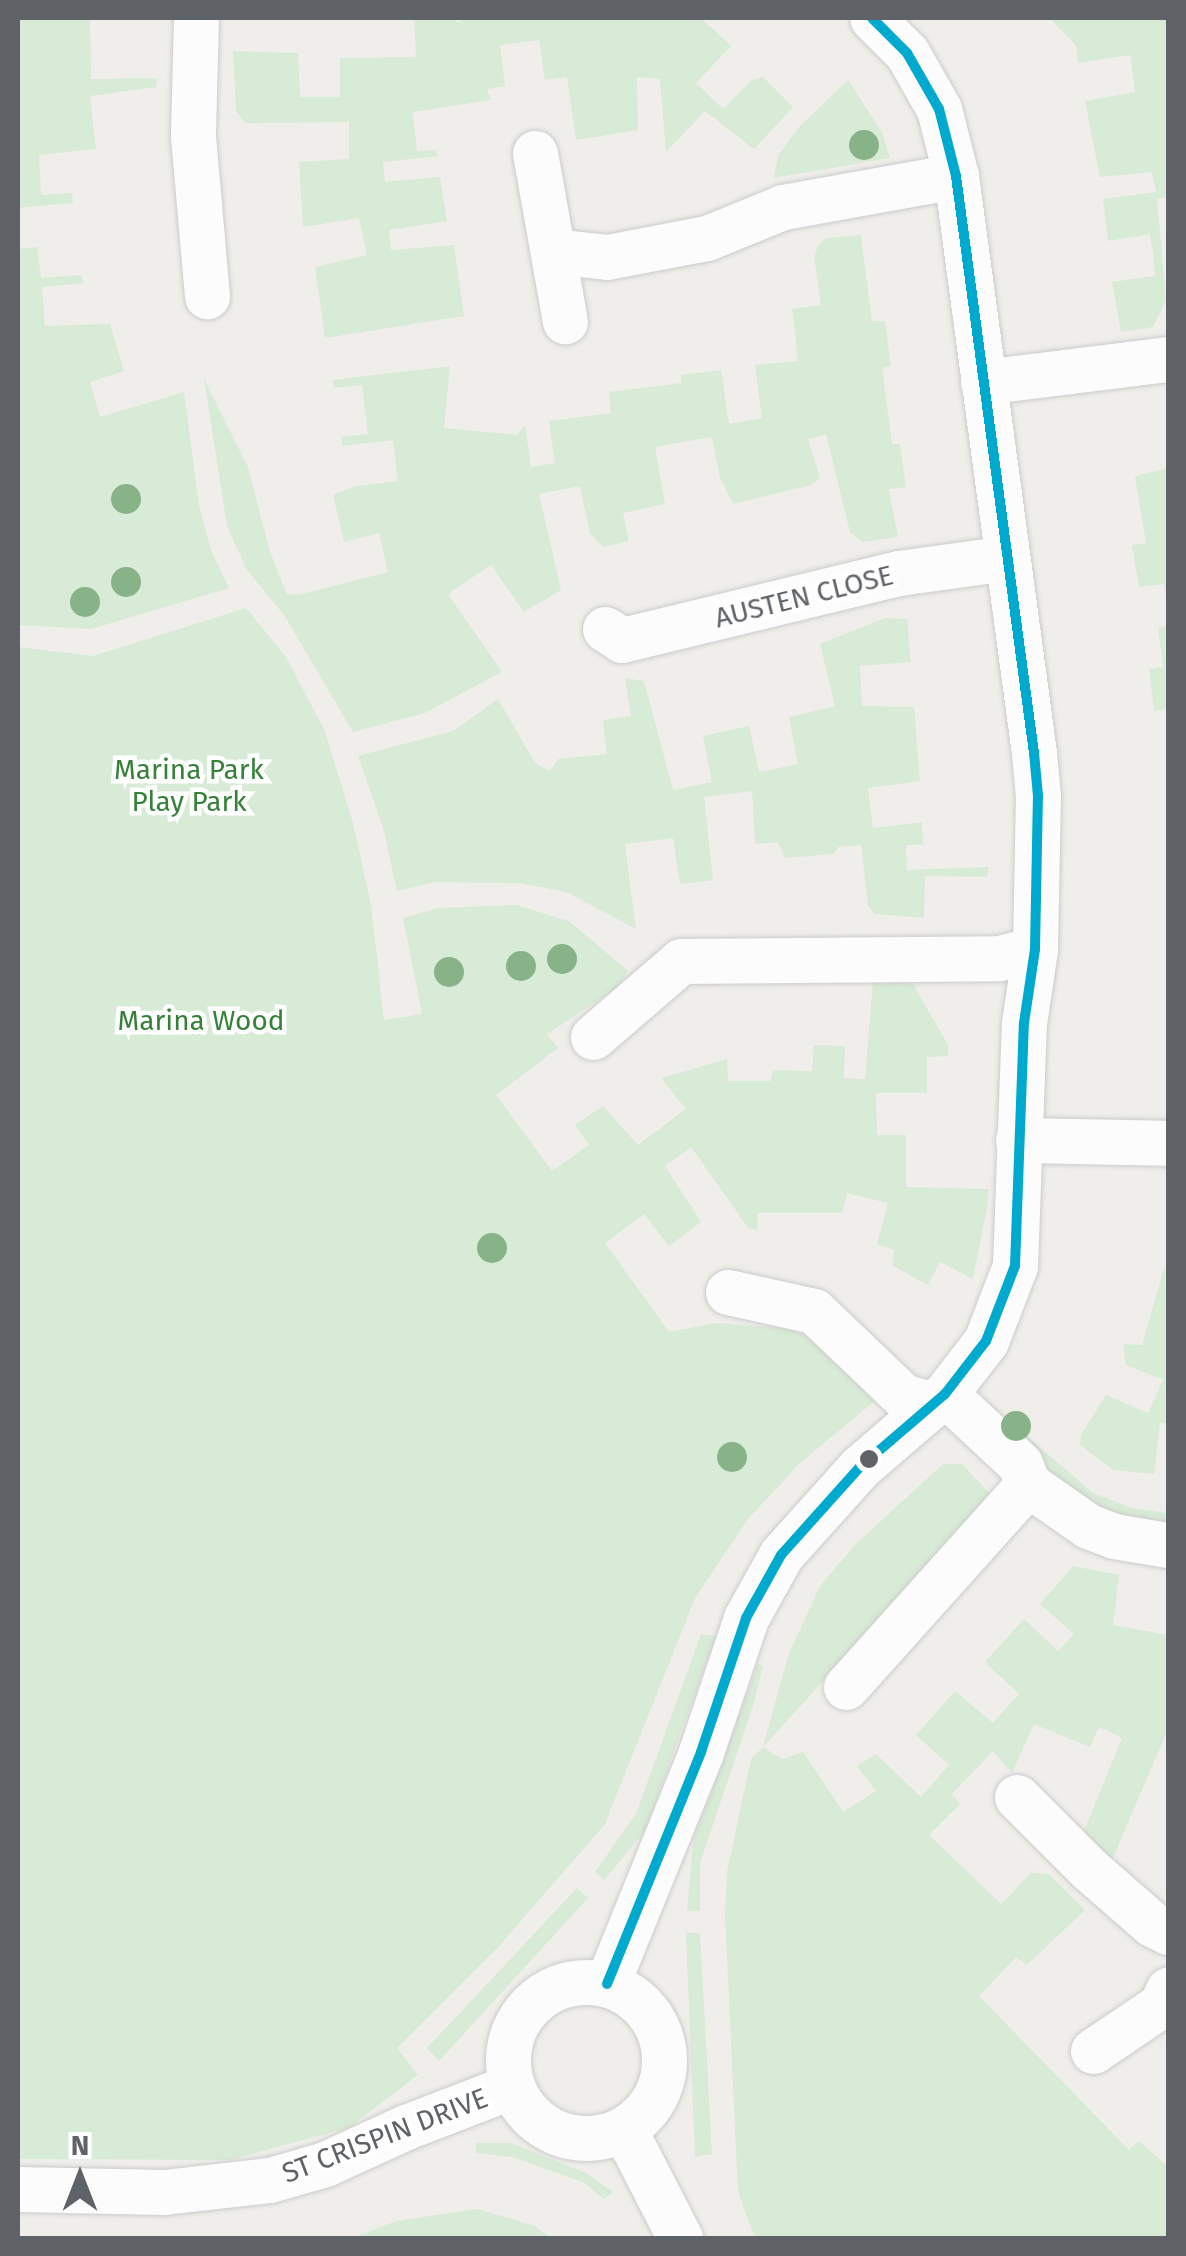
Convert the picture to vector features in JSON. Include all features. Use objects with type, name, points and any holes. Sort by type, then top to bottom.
[{"type":"street","points":[[196,18],[193,136],[206,296]]},
{"type":"street","points":[[607,1984],[702,1752],[746,1618],[781,1555],[860,1468],[939,1399],[986,1341],[1015,1266],[1024,1023],[1035,949],[1038,796],[956,176],[939,109],[907,53],[872,18]]},
{"type":"street","points":[[535,153],[565,321]]},
{"type":"street","points":[[553,251],[607,257],[707,238],[783,208],[956,176]]},
{"type":"street","points":[[984,382],[1168,359]]},
{"type":"street","name":"AUSTEN CLOSE","points":[[605,630],[622,640],[817,596],[899,573],[1007,558]]},
{"type":"street","points":[[592,1037],[680,961],[999,958],[1035,949]]},
{"type":"street","points":[[1018,1140],[1168,1143]]},
{"type":"street","points":[[728,1292],[814,1311],[902,1396],[939,1399],[1020,1464],[1028,1484],[1088,1526],[1114,1536],[1168,1545]]},
{"type":"street","points":[[846,1688],[1028,1484]]},
{"type":"street","points":[[1017,1796],[1090,1870],[1168,1932]]},
{"type":"street","points":[[576,1981],[607,1984],[634,1998],[655,2021],[664,2050],[662,2082],[648,2110],[624,2129],[595,2139],[564,2136],[536,2123],[512,2086],[506,2069],[509,2038],[523,2011],[546,1991],[576,1981]]},
{"type":"street","points":[[1093,2052],[1166,2002]]},
{"type":"street","name":"ST CRISPIN DRIVE","points":[[18,2189],[164,2192],[270,2180],[326,2164],[406,2126],[512,2086]]},
{"type":"street","points":[[624,2129],[680,2238]]},
{"type":"green space","points":[[18,18],[90,18],[91,79],[157,78],[156,87],[90,96],[96,149],[39,155],[41,195],[72,193],[73,203],[18,208]]},
{"type":"green space","points":[[414,18],[453,18],[459,23],[465,18],[701,18],[731,46],[696,83],[723,109],[752,80],[763,77],[793,107],[754,149],[705,111],[666,152],[660,79],[637,77],[638,130],[576,140],[567,77],[545,80],[539,40],[500,45],[505,86],[487,89],[491,100],[413,112],[417,151],[435,150],[438,156],[383,162],[385,182],[440,177],[447,221],[389,230],[391,250],[454,245],[464,316],[325,338],[315,267],[367,255],[359,218],[303,227],[299,162],[349,159],[349,122],[245,123],[236,111],[233,51],[298,53],[300,97],[340,97],[340,58],[416,57]]},
{"type":"green space","points":[[1049,18],[1168,18],[1168,197],[1157,199],[1166,300],[1153,327],[1121,332],[1112,282],[1155,276],[1153,253],[1150,234],[1108,241],[1103,199],[1156,192],[1152,172],[1100,177],[1085,101],[1135,92],[1130,55],[1078,63],[1076,45]]},
{"type":"green space","points":[[848,80],[882,132],[890,158],[774,178],[778,156],[799,127]]},
{"type":"green space","points":[[861,235],[872,321],[885,321],[891,366],[882,368],[892,444],[900,444],[906,487],[889,489],[898,537],[863,542],[850,532],[826,434],[808,439],[820,478],[811,485],[733,504],[720,478],[712,437],[655,447],[665,504],[623,513],[629,541],[603,547],[590,533],[580,486],[539,494],[561,590],[524,612],[491,565],[448,594],[502,672],[425,713],[353,732],[284,615],[247,570],[227,526],[204,379],[248,467],[270,552],[287,594],[299,595],[388,572],[379,533],[344,542],[333,495],[356,486],[398,481],[393,440],[342,446],[342,437],[368,434],[362,385],[334,388],[333,380],[450,366],[444,428],[517,435],[525,425],[531,467],[555,463],[549,421],[611,413],[609,392],[681,383],[681,375],[721,370],[729,424],[762,418],[755,365],[798,361],[792,309],[821,305],[814,257],[818,246],[826,238]]},
{"type":"green space","points":[[37,247],[41,278],[81,275],[84,283],[42,287],[45,326],[110,324],[124,371],[90,382],[100,417],[184,392],[199,505],[211,550],[229,588],[91,629],[18,625],[18,249]]},
{"type":"green space","points":[[1168,468],[1168,616],[1164,584],[1139,587],[1132,545],[1146,543],[1135,476]]},
{"type":"green space","points":[[246,608],[286,657],[324,729],[353,823],[371,904],[384,1020],[422,1014],[403,918],[438,908],[516,905],[569,921],[628,971],[618,987],[547,1034],[558,1048],[496,1095],[552,1171],[589,1145],[575,1125],[603,1106],[638,1145],[686,1109],[661,1078],[727,1059],[728,1081],[770,1081],[773,1070],[812,1071],[814,1045],[845,1046],[844,1078],[865,1079],[873,981],[913,984],[948,1045],[948,1056],[927,1057],[927,1093],[876,1093],[877,1135],[906,1135],[906,1187],[989,1189],[987,1208],[973,1279],[940,1262],[928,1285],[893,1266],[894,1250],[877,1244],[888,1203],[847,1193],[842,1213],[758,1213],[757,1230],[749,1229],[691,1147],[665,1166],[701,1222],[669,1246],[644,1214],[605,1243],[669,1332],[716,1323],[784,1328],[810,1337],[882,1395],[800,1463],[748,1519],[695,1598],[605,1824],[499,1946],[397,2048],[418,2075],[348,2128],[229,2160],[18,2159],[18,647],[93,656]]},
{"type":"green space","points":[[885,618],[907,619],[911,662],[860,666],[862,706],[914,707],[920,781],[868,788],[873,828],[922,822],[923,845],[906,845],[907,870],[989,867],[987,877],[925,876],[924,918],[875,914],[868,906],[861,845],[838,847],[834,854],[785,858],[778,842],[755,844],[752,791],[704,797],[713,880],[680,884],[673,838],[625,844],[636,929],[566,892],[520,883],[434,882],[397,891],[383,827],[358,756],[453,731],[498,699],[535,763],[550,771],[558,759],[607,754],[603,720],[631,716],[625,678],[644,681],[673,790],[712,782],[703,736],[749,726],[759,772],[798,764],[789,717],[835,706],[820,644]]},
{"type":"green space","points":[[1168,626],[1168,709],[1154,711],[1149,669],[1163,667],[1158,628]]},
{"type":"green space","points":[[1165,1265],[1168,1423],[1160,1423],[1154,1474],[1113,1470],[1080,1445],[1081,1435],[1106,1395],[1148,1413],[1163,1380],[1126,1365],[1123,1344],[1142,1345]]},
{"type":"green space","points":[[1008,1420],[1093,1493],[1132,1508],[1168,1513],[1168,1525],[1107,1512],[1059,1484],[999,1428]]},
{"type":"green space","points":[[943,1464],[962,1464],[992,1496],[763,1747],[788,1656],[820,1586],[856,1544]]},
{"type":"green space","points":[[1073,1566],[1119,1575],[1113,1625],[1168,1635],[1168,1729],[1109,1867],[1085,1845],[1084,1831],[1122,1738],[1099,1727],[1090,1747],[1034,1724],[1012,1773],[993,1751],[952,1794],[960,1804],[929,1835],[1001,1904],[1031,1873],[1049,1874],[1085,1910],[1027,1965],[1016,1957],[979,1996],[1129,2150],[1139,2141],[1168,2167],[1168,2238],[755,2238],[738,2192],[725,1914],[727,1872],[751,1759],[763,1747],[782,1759],[803,1752],[843,1812],[876,1791],[857,1766],[876,1754],[921,1797],[949,1765],[916,1735],[955,1691],[993,1723],[1019,1694],[985,1662],[1024,1619],[1058,1651],[1074,1634],[1040,1604]]},
{"type":"green space","points":[[701,1634],[716,1636],[645,1831],[604,1880],[595,1872],[636,1814]]},
{"type":"green space","points":[[758,1664],[763,1666],[754,1703],[700,1863],[700,1911],[687,1911],[693,1841]]},
{"type":"green space","points":[[577,1888],[588,1898],[439,2061],[427,2048]]},
{"type":"green space","points":[[686,1933],[700,1933],[712,2154],[695,2157]]},
{"type":"green space","points":[[476,2143],[511,2143],[586,2173],[613,2192],[604,2199],[583,2182],[512,2157],[476,2153]]},
{"type":"green space","points":[[478,2209],[535,2226],[551,2238],[353,2238],[396,2221]]},
{"type":"transit line","points":[[607,1984],[701,1752],[746,1618],[781,1555],[860,1467],[945,1394],[986,1341],[1015,1266],[1024,1023],[1035,949],[1038,796],[1034,753],[956,176],[939,109],[907,53],[872,18]]},
{"type":"park label","name":"Marina Park Play Park","points":[[189,786]]},
{"type":"park label","name":"Marina Wood","points":[[201,1021]]}]
